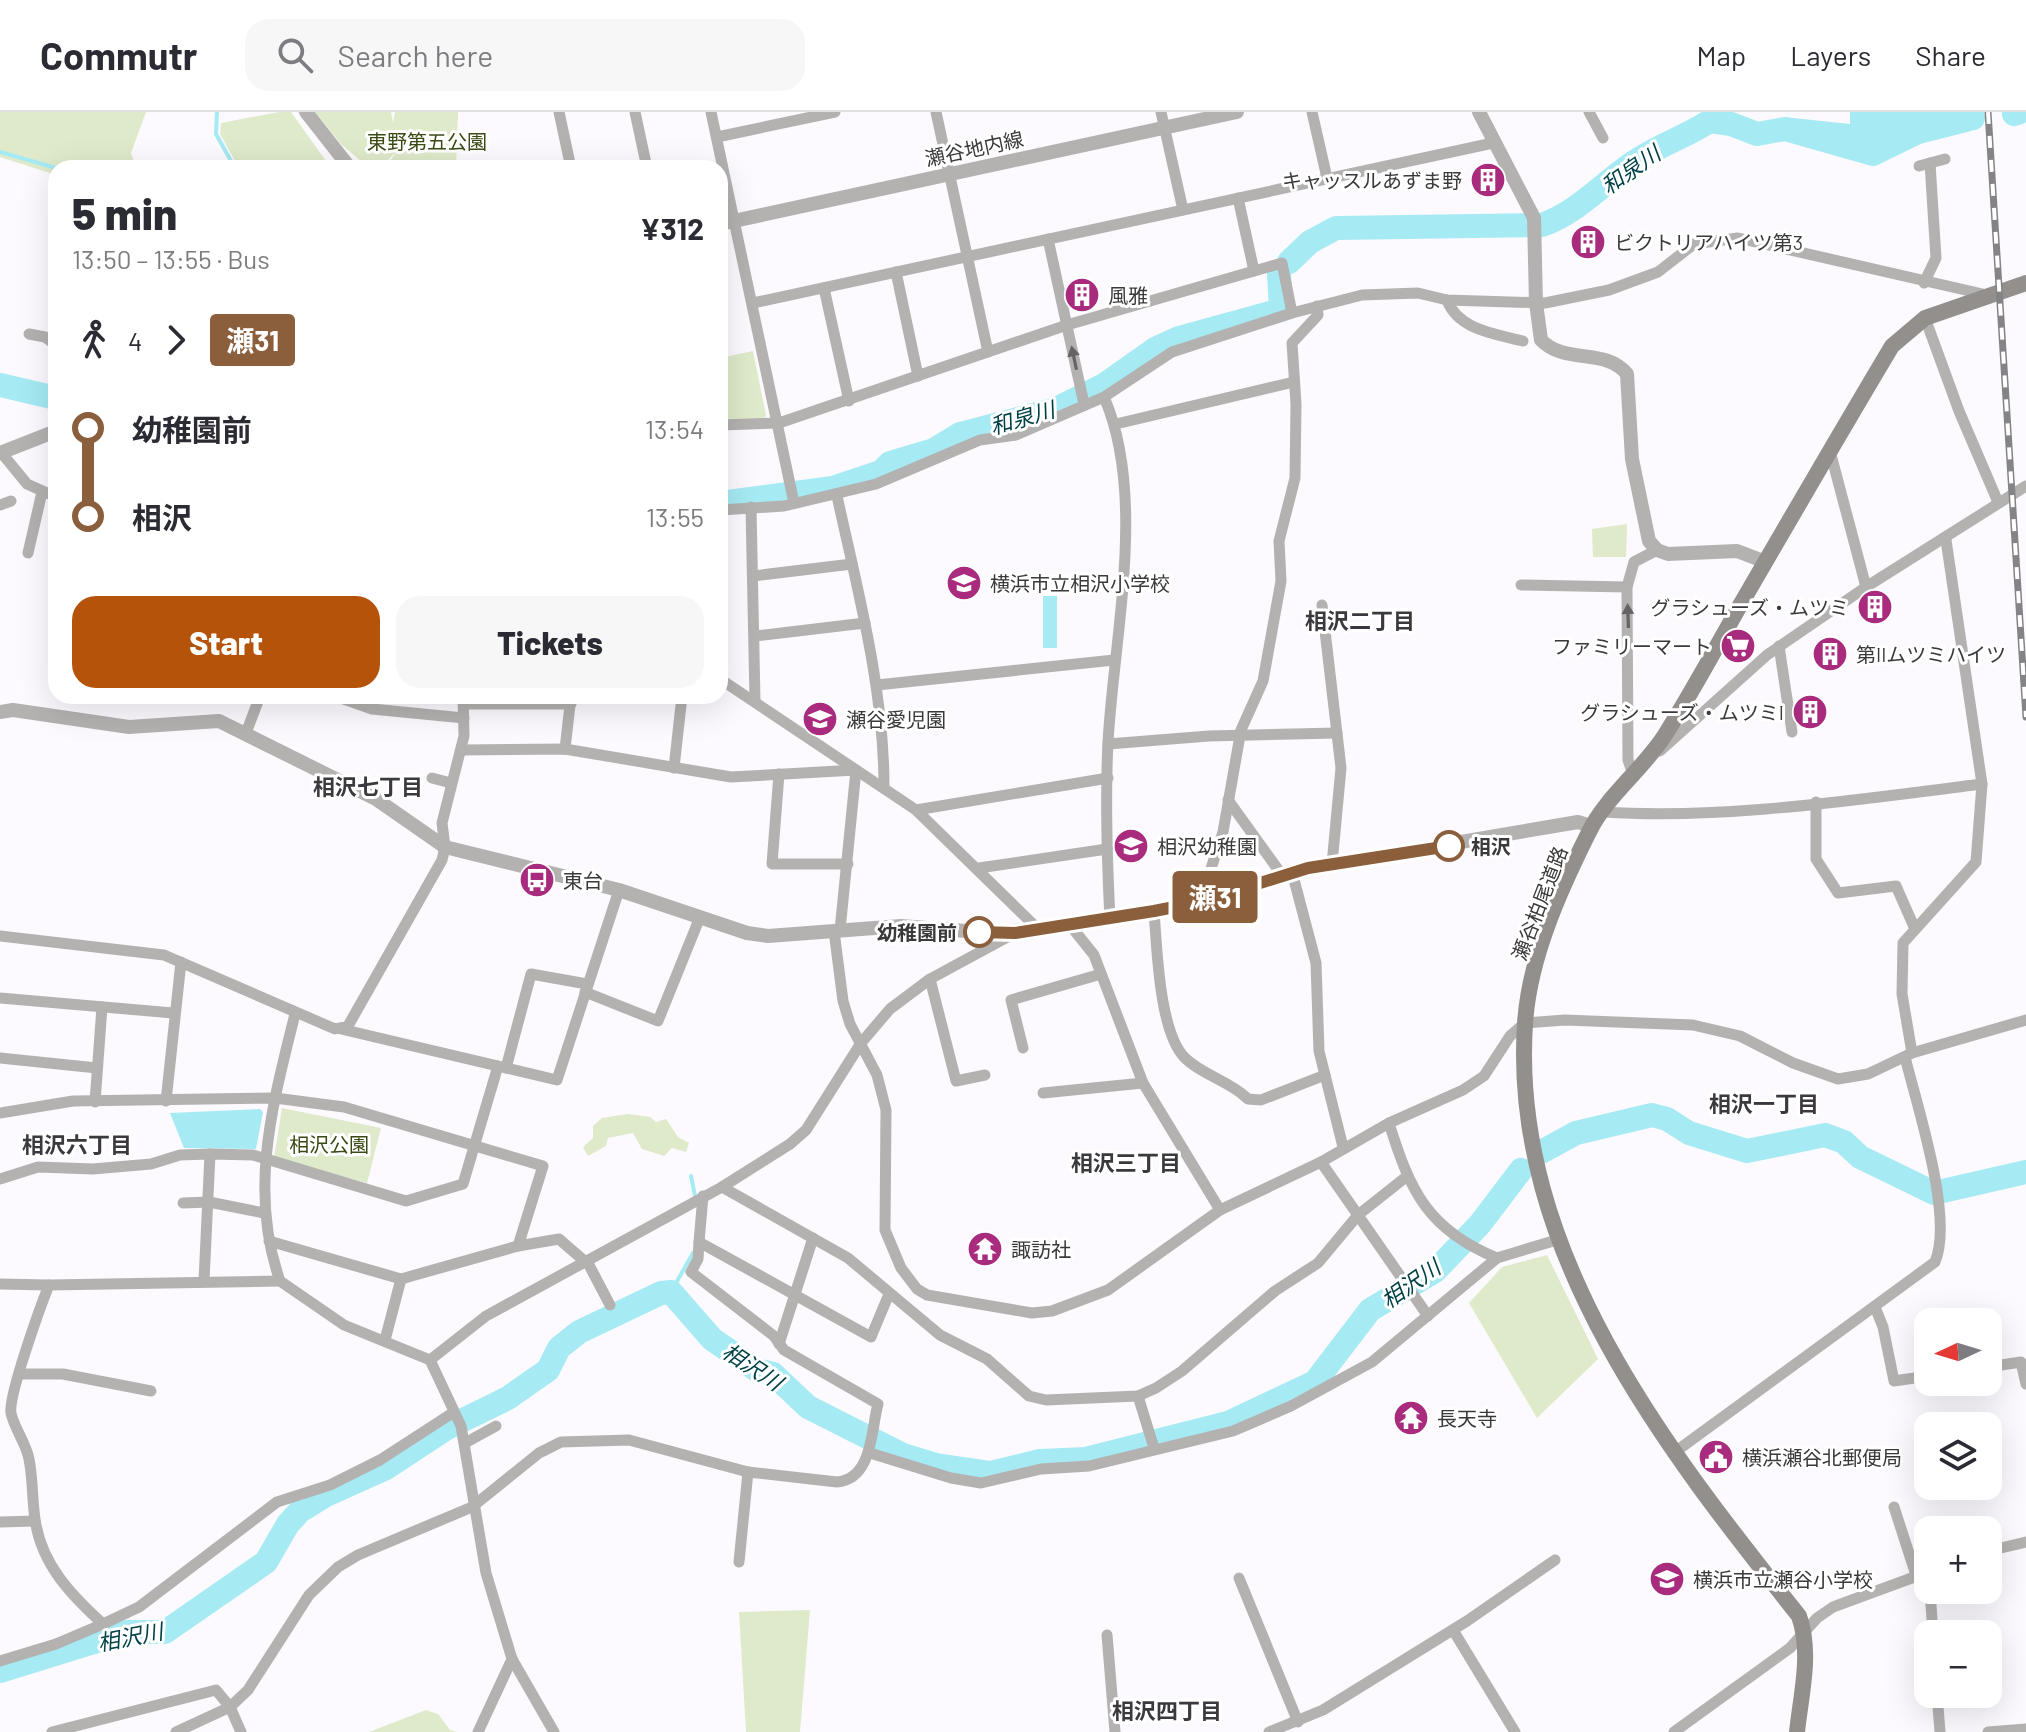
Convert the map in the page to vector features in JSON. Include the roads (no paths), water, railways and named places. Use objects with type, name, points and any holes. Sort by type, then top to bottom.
[{"type":"main road","name":"瀬谷柏尾道路","points":[[1805,1633],[1799,1616],[1723,1521],[1612,1358],[1560,1239],[1538,1179],[1531,1147],[1525,1023],[1539,950],[1591,826],[1639,771],[1892,346],[1925,318],[2026,283]]},
{"type":"main road","points":[[1797,1732],[1805,1633]]},
{"type":"street","points":[[306,112],[344,160]]},
{"type":"street","points":[[559,112],[569,160]]},
{"type":"street","points":[[635,112],[645,160]]},
{"type":"street","points":[[711,112],[720,160]]},
{"type":"street","points":[[717,137],[788,117],[835,112]]},
{"type":"street","points":[[936,112],[988,352]]},
{"type":"street","points":[[1161,112],[1183,210]]},
{"type":"street","name":"瀬谷地内線","points":[[728,222],[1237,112]]},
{"type":"street","points":[[1312,112],[1327,178]]},
{"type":"street","points":[[1479,112],[1534,222],[1536,303],[1541,340],[1550,350],[1611,360],[1627,374],[1637,485],[1645,529],[1657,550]]},
{"type":"street","points":[[1589,112],[1603,138]]},
{"type":"street","points":[[753,303],[1493,143]]},
{"type":"street","points":[[1924,283],[1936,258],[1925,164],[1945,159]]},
{"type":"street","points":[[1238,198],[1254,271]]},
{"type":"street","points":[[728,225],[753,303],[792,498]]},
{"type":"street","points":[[728,509],[792,498],[837,496],[876,484],[980,440],[1016,435],[1083,398],[1104,397],[1172,352],[1292,313],[1362,295],[1418,293],[1447,300],[1536,303],[1609,290],[1658,272],[1694,244],[1738,238],[1870,265],[1924,283],[1988,295]]},
{"type":"street","points":[[1048,239],[1083,398]]},
{"type":"street","points":[[728,425],[779,423],[1067,325],[1282,263],[1292,313]]},
{"type":"street","points":[[896,272],[918,376]]},
{"type":"street","points":[[824,288],[849,401]]},
{"type":"street","points":[[1447,300],[1454,315],[1463,322],[1523,341]]},
{"type":"street","points":[[1200,902],[1223,832],[1239,737],[1263,681],[1281,581],[1279,541],[1295,478],[1292,343],[1318,315],[1317,306]]},
{"type":"street","points":[[1925,318],[1959,411],[1998,502]]},
{"type":"street","points":[[29,334],[48,339]]},
{"type":"street","points":[[1116,424],[1294,382]]},
{"type":"street","points":[[1104,397],[1116,424],[1126,483],[1108,744],[1110,919]]},
{"type":"street","points":[[48,434],[1,452],[27,484],[48,494]]},
{"type":"street","points":[[1830,451],[1866,587]]},
{"type":"street","points":[[1766,562],[1737,551],[1677,554],[1657,550],[1634,562],[1627,587],[1628,760],[1639,771],[1779,646],[2026,486]]},
{"type":"street","points":[[28,553],[42,492]]},
{"type":"street","points":[[837,496],[877,685],[884,735],[884,787]]},
{"type":"street","points":[[751,507],[755,700]]},
{"type":"street","points":[[1675,1452],[1935,1262],[1940,1251],[1938,1193],[1909,1055],[1901,973],[1903,943],[1976,862],[1982,784],[1946,540]]},
{"type":"street","points":[[753,576],[852,564]]},
{"type":"street","points":[[1521,585],[1627,587]]},
{"type":"street","points":[[1322,605],[1327,670],[1341,768],[1332,864]]},
{"type":"street","points":[[755,636],[865,623]]},
{"type":"street","points":[[1779,646],[1792,732]]},
{"type":"street","points":[[877,685],[1114,660]]},
{"type":"street","points":[[728,684],[916,810],[979,868],[1039,930]]},
{"type":"street","points":[[246,733],[257,704]]},
{"type":"street","points":[[358,704],[372,709],[464,718]]},
{"type":"street","points":[[341,1029],[348,1026],[420,902],[445,847],[442,823],[461,750],[464,704]]},
{"type":"street","points":[[565,749],[571,704]]},
{"type":"street","points":[[674,768],[681,704]]},
{"type":"street","points":[[0,712],[13,710],[129,727],[219,721],[376,799],[445,847],[619,890],[747,933],[768,936],[901,926],[1015,933],[1039,930],[1200,902],[1287,874],[1332,864],[1578,822],[1591,826]]},
{"type":"street","points":[[1108,744],[1337,733]]},
{"type":"street","points":[[461,750],[565,749],[731,777],[856,770]]},
{"type":"street","points":[[856,770],[848,864],[837,930],[843,1001],[877,1075],[886,1110],[885,1230],[901,1268],[917,1289],[927,1295],[1032,1313],[1052,1311],[1108,1290],[1220,1210],[1321,1162],[1389,1123],[1463,1090],[1484,1076],[1510,1036],[1525,1023],[1565,1020],[1693,1025],[1740,1036],[1793,1063],[1838,1079],[1868,1074],[1909,1055],[2026,1020]]},
{"type":"street","points":[[779,774],[772,864],[848,864]]},
{"type":"street","points":[[432,778],[451,783]]},
{"type":"street","points":[[916,810],[1108,778]]},
{"type":"street","points":[[1604,812],[1666,815],[1982,784]]},
{"type":"street","points":[[1228,800],[1237,807],[1287,874],[1316,963],[1319,1051],[1343,1147]]},
{"type":"street","points":[[1816,802],[1816,859],[1838,893],[1896,886],[1915,929]]},
{"type":"street","points":[[979,868],[1107,849]]},
{"type":"street","points":[[0,936],[164,955],[295,1014],[341,1029],[557,1080],[619,890]]},
{"type":"street","points":[[1154,911],[1161,994],[1167,1021],[1184,1057],[1237,1088],[1248,1099],[1261,1100],[1325,1075]]},
{"type":"street","points":[[0,1179],[38,1167],[93,1169],[151,1164],[180,1155],[210,1154],[253,1155],[406,1201],[463,1184],[531,974],[586,988],[658,1021],[700,917]]},
{"type":"street","points":[[1070,925],[1094,955],[1143,1083],[1220,1210]]},
{"type":"street","points":[[430,1360],[486,1316],[722,1187],[806,1130],[861,1043],[890,1009],[930,979],[1015,933]]},
{"type":"street","points":[[166,1101],[173,1013],[181,962]]},
{"type":"street","points":[[1023,1048],[1011,1000],[1101,974]]},
{"type":"street","points":[[930,979],[956,1081],[985,1075]]},
{"type":"street","points":[[0,998],[173,1013]]},
{"type":"street","points":[[95,1102],[102,1007]]},
{"type":"street","points":[[280,1281],[264,1213],[263,1159],[295,1014]]},
{"type":"street","points":[[0,1058],[97,1068]]},
{"type":"street","points":[[1043,1093],[1143,1083]]},
{"type":"street","points":[[0,1113],[73,1101],[275,1098],[344,1107],[543,1166],[518,1246]]},
{"type":"street","points":[[1389,1123],[1406,1177],[1445,1229],[1464,1244],[1497,1258]]},
{"type":"street","points":[[204,1281],[210,1154]]},
{"type":"street","points":[[1321,1162],[1428,1316]]},
{"type":"street","points":[[722,1187],[848,1258],[940,1335],[987,1359],[1029,1396],[1046,1400],[1138,1396],[1182,1371],[1275,1291],[1318,1263],[1358,1215],[1406,1177]]},
{"type":"street","points":[[176,1732],[230,1707],[262,1673],[309,1595],[338,1567],[358,1555],[472,1507],[539,1453],[561,1442],[629,1440],[748,1472],[844,1482],[871,1449],[878,1404],[779,1344],[691,1272],[698,1259],[698,1198]]},
{"type":"street","points":[[183,1203],[209,1202],[264,1213]]},
{"type":"street","points":[[779,1344],[813,1238]]},
{"type":"street","points":[[269,1241],[401,1279],[518,1246],[559,1239],[585,1260],[610,1305]]},
{"type":"street","points":[[871,1449],[951,1478],[981,1483],[1041,1469],[1089,1466],[1153,1443],[1233,1431],[1291,1406],[1372,1362],[1497,1258],[1560,1239]]},
{"type":"street","points":[[699,1242],[871,1337],[889,1294]]},
{"type":"street","points":[[385,1340],[401,1279]]},
{"type":"street","points":[[0,1284],[280,1281],[344,1325],[430,1360],[465,1443],[486,1573],[512,1659],[554,1732]]},
{"type":"street","points":[[49,1285],[34,1320],[11,1412],[29,1458],[35,1521],[47,1562],[66,1589],[103,1624]]},
{"type":"street","points":[[1875,1307],[1883,1327],[1894,1381],[1914,1378]]},
{"type":"street","points":[[2002,1365],[2021,1362],[2026,1384]]},
{"type":"street","points":[[21,1374],[63,1374],[151,1391]]},
{"type":"street","points":[[1138,1396],[1153,1443]]},
{"type":"street","points":[[0,1661],[56,1644],[139,1607],[277,1502],[330,1485],[457,1418]]},
{"type":"street","points":[[465,1443],[496,1426]]},
{"type":"street","points":[[739,1562],[748,1472]]},
{"type":"street","points":[[1894,1507],[1914,1555]]},
{"type":"street","points":[[0,1522],[35,1521]]},
{"type":"street","points":[[2002,1548],[2026,1542]]},
{"type":"street","points":[[1269,1732],[1298,1722],[1453,1630],[1555,1560]]},
{"type":"street","points":[[1674,1732],[1730,1695],[1833,1607],[1914,1577]]},
{"type":"street","points":[[1239,1578],[1298,1722]]},
{"type":"street","points":[[1453,1630],[1515,1732]]},
{"type":"street","points":[[1107,1635],[1115,1732]]},
{"type":"street","points":[[478,1732],[512,1659]]},
{"type":"street","points":[[52,1732],[216,1690],[230,1707],[241,1732]]},
{"type":"street","points":[[1938,1708],[1940,1732]]},
{"type":"street","points":[[1988,1732],[2026,1729]]},
{"type":"water","points":[[1850,112],[1970,114],[1864,151],[1785,129],[1784,117],[1850,124]]},
{"type":"water","points":[[1043,596],[1057,596],[1057,648],[1043,648]]},
{"type":"water","points":[[260,1109],[263,1112],[256,1149],[184,1148],[170,1113]]},
{"type":"waterway","points":[[217,112],[216,134],[231,160]]},
{"type":"waterway","name":"和泉川","points":[[2014,114],[2020,112]]},
{"type":"waterway","name":"和泉川","points":[[1289,262],[1310,242],[1336,228],[1542,225],[1581,204],[1639,159],[1710,121],[1731,124],[1757,134],[1785,129],[1873,154],[1918,132],[1973,118]]},
{"type":"waterway","points":[[0,152],[48,166]]},
{"type":"waterway","name":"和泉川","points":[[728,502],[833,488],[881,472],[890,463],[934,450],[960,434],[1056,409],[1104,385],[1155,349],[1179,338],[1281,310],[1279,274]]},
{"type":"waterway","name":"和泉川","points":[[0,385],[48,396]]},
{"type":"waterway","name":"相沢川","points":[[1543,1151],[1576,1133],[1652,1115],[1667,1119],[1689,1133],[1747,1151],[1825,1135],[1844,1142],[1860,1157],[1934,1193],[2026,1172]]},
{"type":"waterway","name":"相沢川","points":[[0,1671],[126,1632],[165,1632],[266,1562],[288,1524],[300,1511],[326,1495],[386,1468],[447,1428],[508,1398],[548,1370],[559,1348],[579,1332],[661,1293],[671,1292],[712,1339],[757,1370],[773,1374],[808,1407],[903,1455],[936,1465],[991,1473],[1040,1461],[1086,1459],[1228,1423],[1315,1382],[1370,1310],[1435,1271],[1480,1224],[1521,1170]]},
{"type":"waterway","points":[[691,1176],[696,1201]]},
{"type":"waterway","points":[[671,1292],[693,1253]]},
{"type":"railway","points":[[1988,112],[2026,717]]},
{"type":"place","name":"キャッスルあずま野","points":[[1488,180]]},
{"type":"place","name":"ビクトリアハイツ第3","points":[[1588,242]]},
{"type":"place","name":"風雅","points":[[1082,295]]},
{"type":"place","name":"横浜市立相沢小学校","points":[[964,583]]},
{"type":"place","name":"グラシューズ・ムツミ","points":[[1875,607]]},
{"type":"place","name":"ファミリーマート","points":[[1738,646]]},
{"type":"place","name":"第IIムツミハイツ","points":[[1830,654]]},
{"type":"place","name":"グラシューズ・ムツミI","points":[[1810,712]]},
{"type":"place","name":"瀬谷愛児園","points":[[820,719]]},
{"type":"place","name":"相沢幼稚園","points":[[1131,846]]},
{"type":"place","name":"相沢","points":[[1449,846]]},
{"type":"place","name":"東台","points":[[537,880]]},
{"type":"place","name":"幼稚園前","points":[[979,932]]},
{"type":"place","name":"諏訪社","points":[[985,1249]]},
{"type":"place","name":"長天寺","points":[[1411,1418]]},
{"type":"place","name":"横浜瀬谷北郵便局","points":[[1716,1457]]},
{"type":"place","name":"横浜市立瀬谷小学校","points":[[1667,1579]]},
{"type":"district","name":"相沢二丁目","points":[[1360,620]]},
{"type":"district","name":"相沢七丁目","points":[[368,786]]},
{"type":"district","name":"相沢一丁目","points":[[1764,1103]]},
{"type":"district","name":"相沢六丁目","points":[[77,1144]]},
{"type":"district","name":"相沢三丁目","points":[[1126,1162]]},
{"type":"district","name":"相沢四丁目","points":[[1167,1710]]},
{"type":"park label","name":"東野第五公園","points":[[427,141]]},
{"type":"park label","name":"相沢公園","points":[[329,1144]]}]
